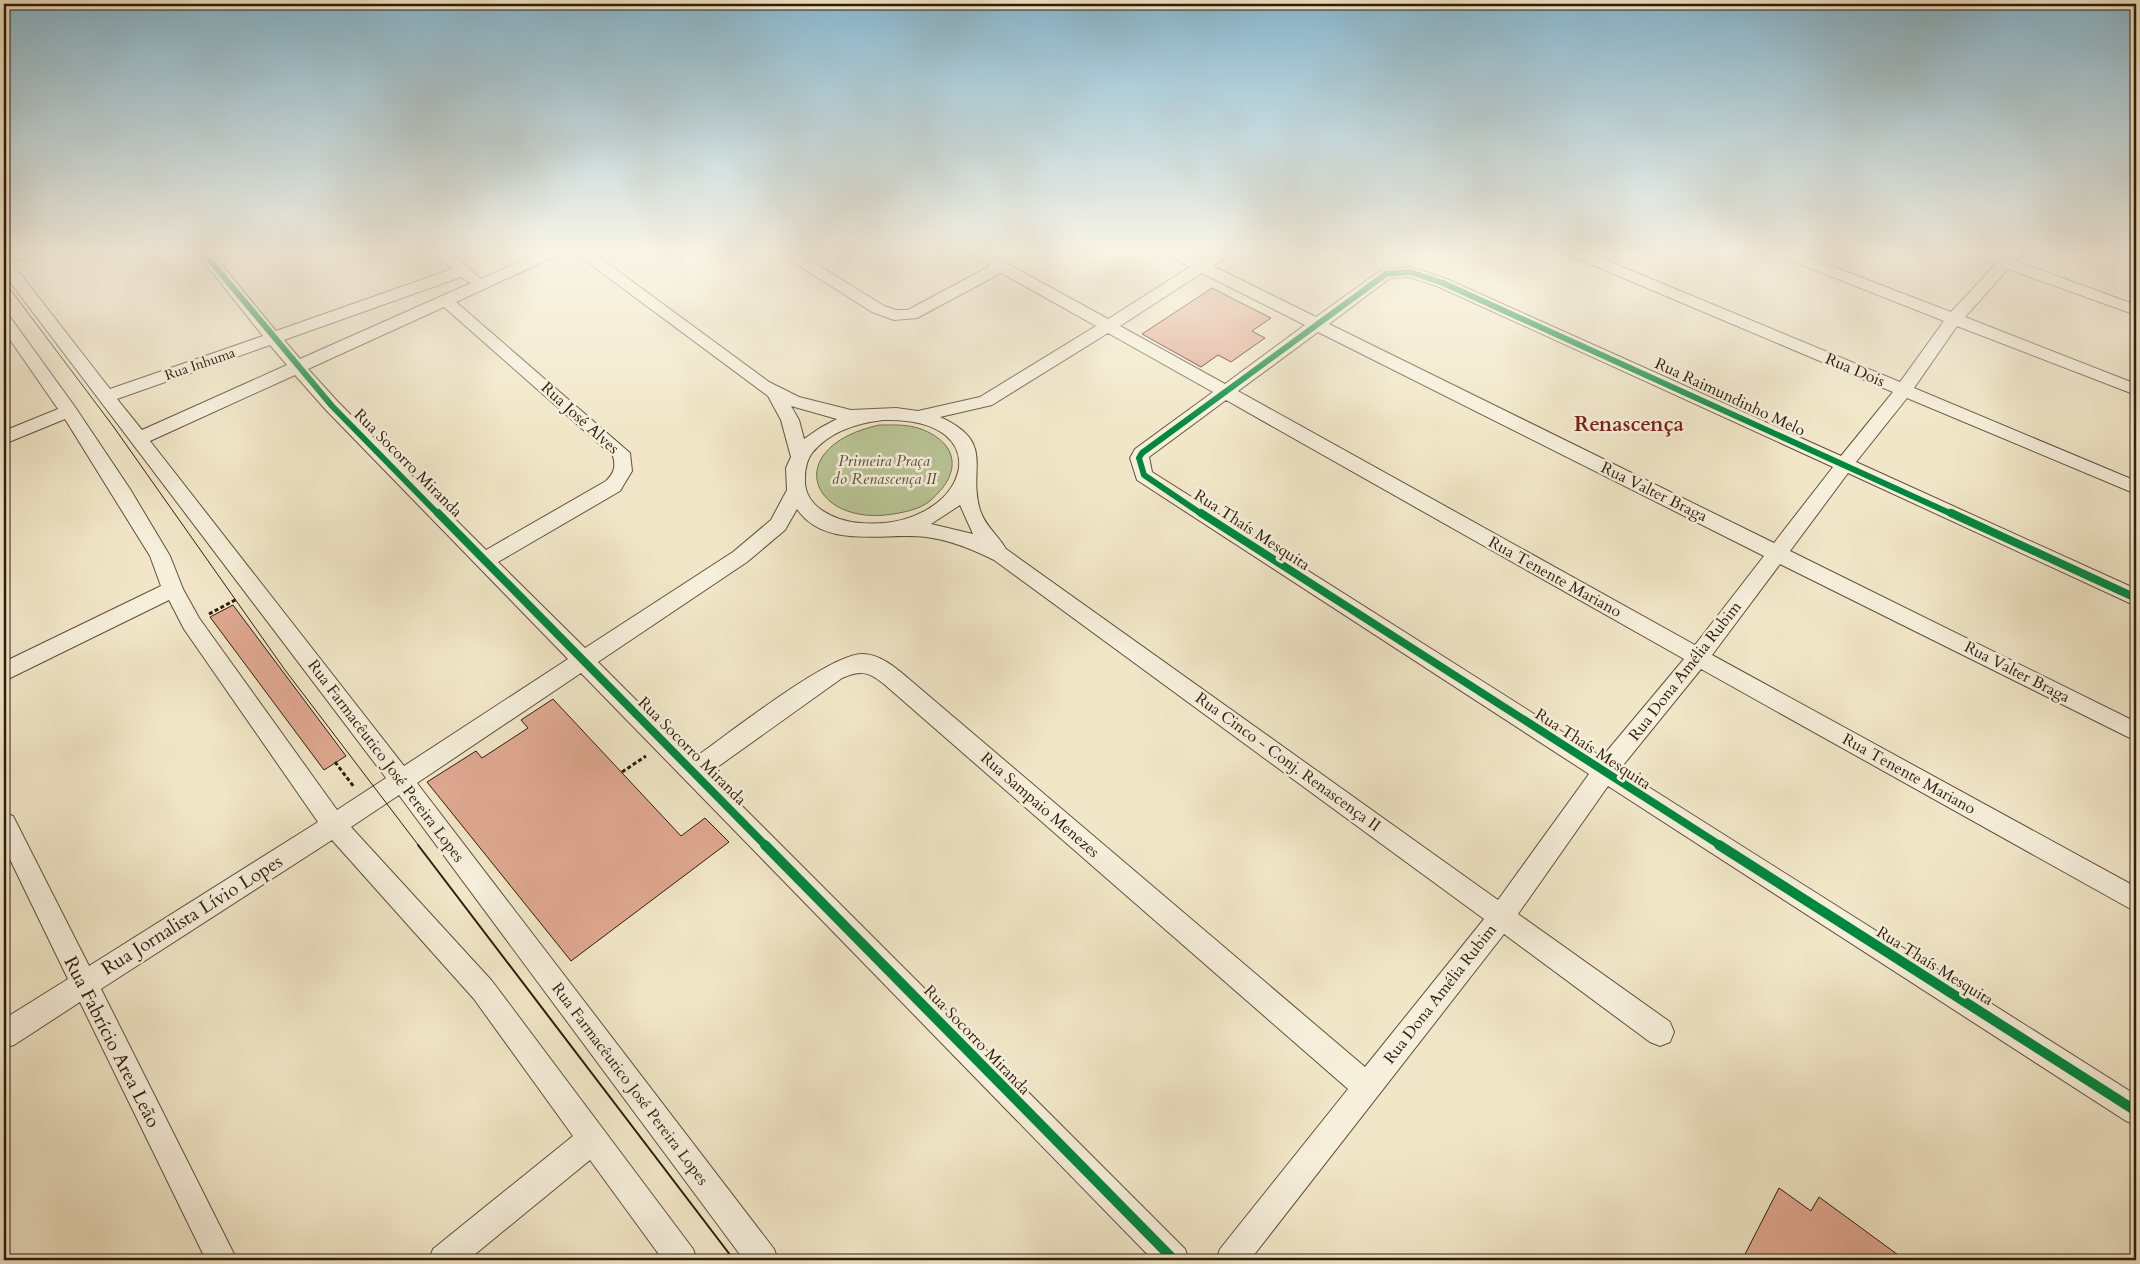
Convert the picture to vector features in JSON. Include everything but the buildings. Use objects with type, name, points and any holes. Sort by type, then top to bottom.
[{"type":"street","name":"Rua Farmacêutico José Pereira Lopes","points":[[40,311],[402,780],[763,1260]]},
{"type":"street","name":"Rua Socorro Miranda","points":[[253,311],[298,368],[332,406],[485,560],[581,662],[694,772],[1174,1260]]},
{"type":"street","name":"Rua Inhuma","points":[[106,396],[353,311]]},
{"type":"street","points":[[138,439],[422,311]]},
{"type":"street","name":"Rua José Alves","points":[[459,311],[621,453],[624,462],[623,472],[613,486],[485,560]]},
{"type":"street","points":[[663,311],[775,394],[830,412],[861,417]]},
{"type":"street","points":[[883,311],[894,315],[911,315],[921,311]]},
{"type":"street","name":"Rua Tenente Mariano","points":[[1081,311],[2136,900]]},
{"type":"street","points":[[969,470],[963,488],[949,505],[927,519],[900,528],[875,531],[850,529],[828,522],[810,512],[796,492],[794,472],[800,457],[814,440],[827,430],[861,417],[885,414],[921,416],[986,401],[1131,311]]},
{"type":"street","name":"Rua Valter Braga","points":[[1289,311],[2136,732]]},
{"type":"street","name":"Rua Raimundinho Melo","points":[[1225,392],[1336,311]]},
{"type":"street","name":"Rua Raimundinho Melo","points":[[1502,311],[1634,368],[2136,598]]},
{"type":"street","name":"Rua Dois","points":[[1714,311],[2136,488]]},
{"type":"street","points":[[1937,311],[2136,390]]},
{"type":"street","name":"Rua Dona Amélia Rubim","points":[[1231,1260],[1366,1086],[1502,916],[1604,772],[1698,657],[1844,465],[1903,391],[1961,311]]},
{"type":"street","points":[[4,320],[69,411],[160,556],[173,589],[191,623],[334,825],[483,990],[682,1260]]},
{"type":"street","name":"Rua Thaís Mesquita","points":[[1225,392],[1142,452],[1139,463],[1144,475],[1158,486],[1604,772],[2136,1111]]},
{"type":"street","points":[[775,394],[790,420],[800,457]]},
{"type":"street","points":[[4,438],[69,411]]},
{"type":"street","points":[[921,416],[947,429],[960,440],[968,454],[969,470],[966,493],[970,508],[984,537],[1001,555]]},
{"type":"street","points":[[373,798],[740,557],[778,526],[796,492]]},
{"type":"street","name":"Rua Cinco - Conj. Renascença II","points":[[900,528],[921,529],[958,536],[978,543],[1001,555],[1660,1032]]},
{"type":"street","points":[[4,672],[173,589]]},
{"type":"street","name":"Rua Sampaio Menezes","points":[[694,772],[834,672],[860,661],[870,663],[901,685],[1366,1086]]},
{"type":"street","name":"Rua Jornalista Lívio Lopes","points":[[4,1035],[334,825],[373,798]]},
{"type":"street","name":"Rua Fabrício Area Leão","points":[[4,823],[222,1260]]},
{"type":"street","points":[[444,1260],[592,1140]]},
{"type":"path","points":[[191,623],[221,610],[255,590]]},
{"type":"path","points":[[622,772],[664,742]]},
{"type":"path","points":[[335,762],[373,798]]},
{"type":"green space","name":"Primeira Praça do Renascença II","points":[[879,425],[916,427],[933,435],[943,442],[949,450],[952,468],[949,478],[926,504],[899,513],[869,515],[845,510],[828,499],[818,484],[818,468],[827,451],[847,436]]},
{"type":"tram line","points":[[27,311],[113,426],[285,670],[419,846]]},
{"type":"tram line","points":[[418,845],[734,1260]]},
{"type":"cycle path","points":[[251,311],[332,406],[1174,1260]]},
{"type":"cycle path","points":[[1336,311],[1142,453],[1139,458],[1144,475],[1158,486],[2136,1111]]},
{"type":"cycle path","points":[[1506,311],[2136,598]]},
{"type":"district","name":"Renascença","points":[[1629,424]]}]
